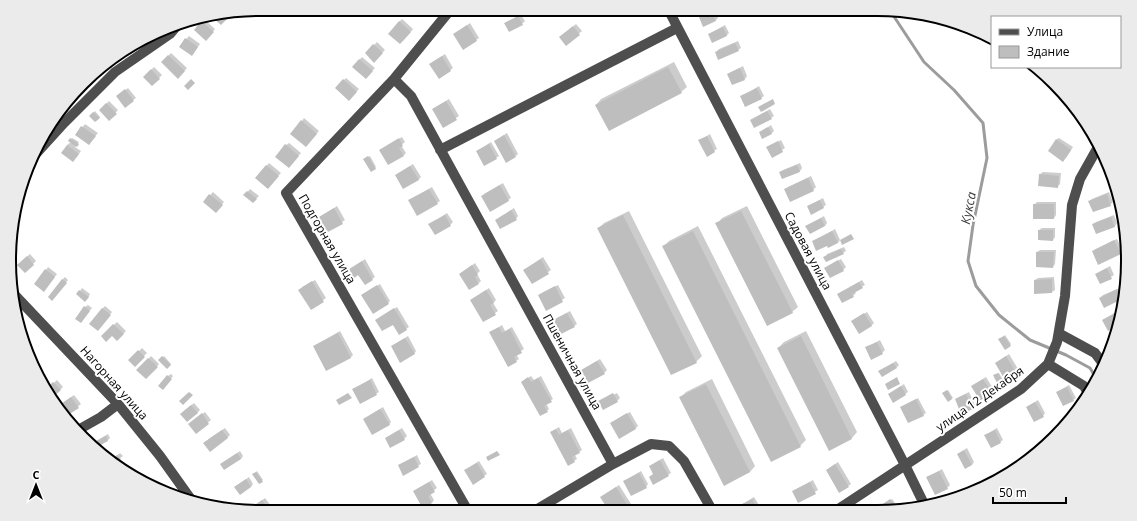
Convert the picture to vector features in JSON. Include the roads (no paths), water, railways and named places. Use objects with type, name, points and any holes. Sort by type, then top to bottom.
[{"type":"street","name":"Подгорная улица","points":[[445,16],[394,79],[286,193],[465,505]]},
{"type":"street","name":"Садовая улица","points":[[671,16],[906,465],[922,500]]},
{"type":"street","points":[[440,150],[677,28]]},
{"type":"street","points":[[46,144],[64,123],[115,72],[170,34]]},
{"type":"street","name":"Пшеничная улица","points":[[394,79],[411,96],[613,464]]},
{"type":"street","points":[[1085,388],[1051,360],[1058,338],[1065,296],[1072,205],[1080,179],[1096,151]]},
{"type":"street","name":"Нагорная улица","points":[[19,300],[118,404],[160,456],[187,494]]},
{"type":"street","points":[[1058,338],[1095,353],[1100,359]]},
{"type":"street","name":"улица 12 Декабря","points":[[845,505],[1021,389],[1051,360]]},
{"type":"street","points":[[82,427],[101,417],[118,404]]},
{"type":"street","points":[[544,505],[613,464],[651,444],[669,446],[684,461],[709,505]]},
{"type":"waterway","name":"Кукса","points":[[894,17],[924,62],[954,90],[983,123],[987,158],[973,225],[968,261],[976,286],[999,315],[1030,340],[1066,355],[1090,368],[1093,374]]}]
